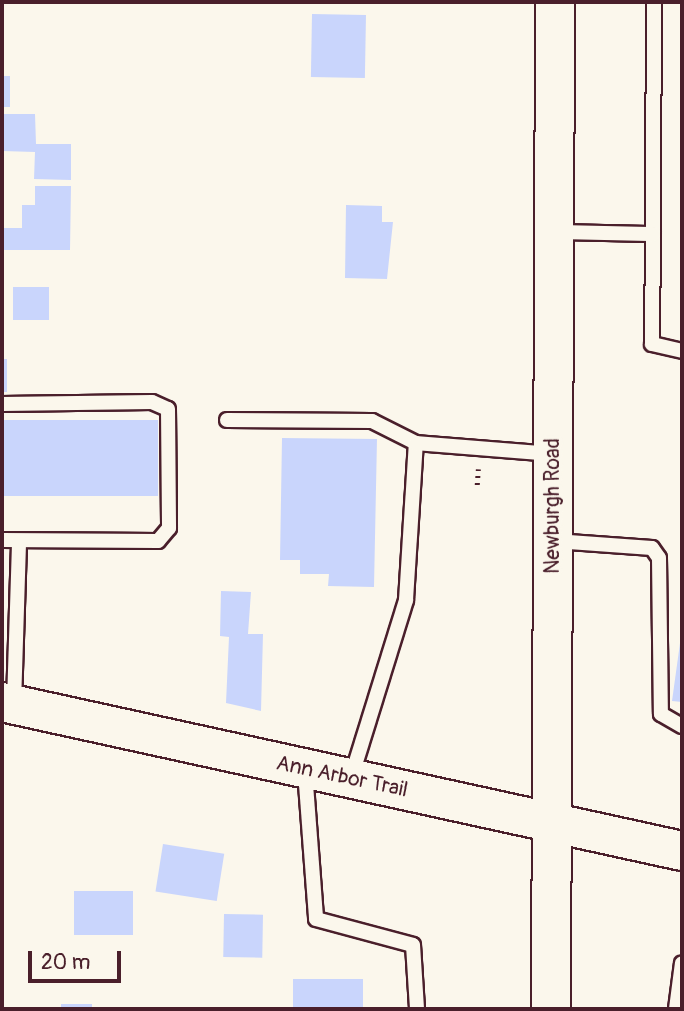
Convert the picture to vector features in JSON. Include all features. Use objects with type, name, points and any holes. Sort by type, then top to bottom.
[{"type":"main road","name":"Newburgh Road","points":[[551,1009],[554,824],[555,2]]},
{"type":"main road","name":"Ann Arbor Trail","points":[[8,703],[682,851]]},
{"type":"lane","points":[[654,2],[652,344],[682,351]]},
{"type":"lane","points":[[554,232],[653,234]]},
{"type":"lane","points":[[2,404],[152,402],[168,409],[169,528],[158,541],[2,540]]},
{"type":"lane","points":[[228,420],[372,421],[416,443],[553,454]]},
{"type":"lane","points":[[351,779],[406,600],[416,443]]},
{"type":"lane","points":[[553,541],[652,548],[659,558],[661,714],[682,726]]},
{"type":"lane","points":[[8,703],[19,542]]},
{"type":"lane","points":[[305,769],[316,919],[413,945],[417,1009]]},
{"type":"lane","points":[[677,1009],[682,963]]},
{"type":"building","points":[[312,14],[366,15],[365,78],[311,77]]},
{"type":"building","points":[[2,76],[10,76],[10,107],[2,107]]},
{"type":"building","points":[[2,114],[35,114],[36,144],[71,144],[71,180],[34,179],[35,152],[2,151]]},
{"type":"building","points":[[35,186],[71,186],[70,250],[2,250],[2,228],[22,228],[22,205],[35,205]]},
{"type":"building","points":[[346,205],[382,206],[382,222],[393,222],[387,279],[345,278]]},
{"type":"building","points":[[13,287],[49,287],[49,320],[13,320]]},
{"type":"building","points":[[2,359],[7,359],[7,392],[2,392]]},
{"type":"building","points":[[2,420],[158,420],[158,496],[2,496]]},
{"type":"building","points":[[282,438],[377,439],[374,587],[328,586],[329,574],[300,574],[300,560],[280,560]]},
{"type":"building","points":[[221,591],[251,592],[248,634],[263,634],[261,711],[226,703],[229,637],[220,636]]},
{"type":"building","points":[[682,636],[682,702],[672,701]]},
{"type":"building","points":[[163,844],[224,854],[217,901],[155,891]]},
{"type":"building","points":[[74,891],[133,891],[133,935],[74,935]]},
{"type":"building","points":[[224,914],[263,915],[262,958],[223,957]]},
{"type":"building","points":[[293,979],[363,979],[363,1009],[293,1009]]},
{"type":"building","points":[[61,1004],[92,1004],[92,1009],[61,1009]]}]
